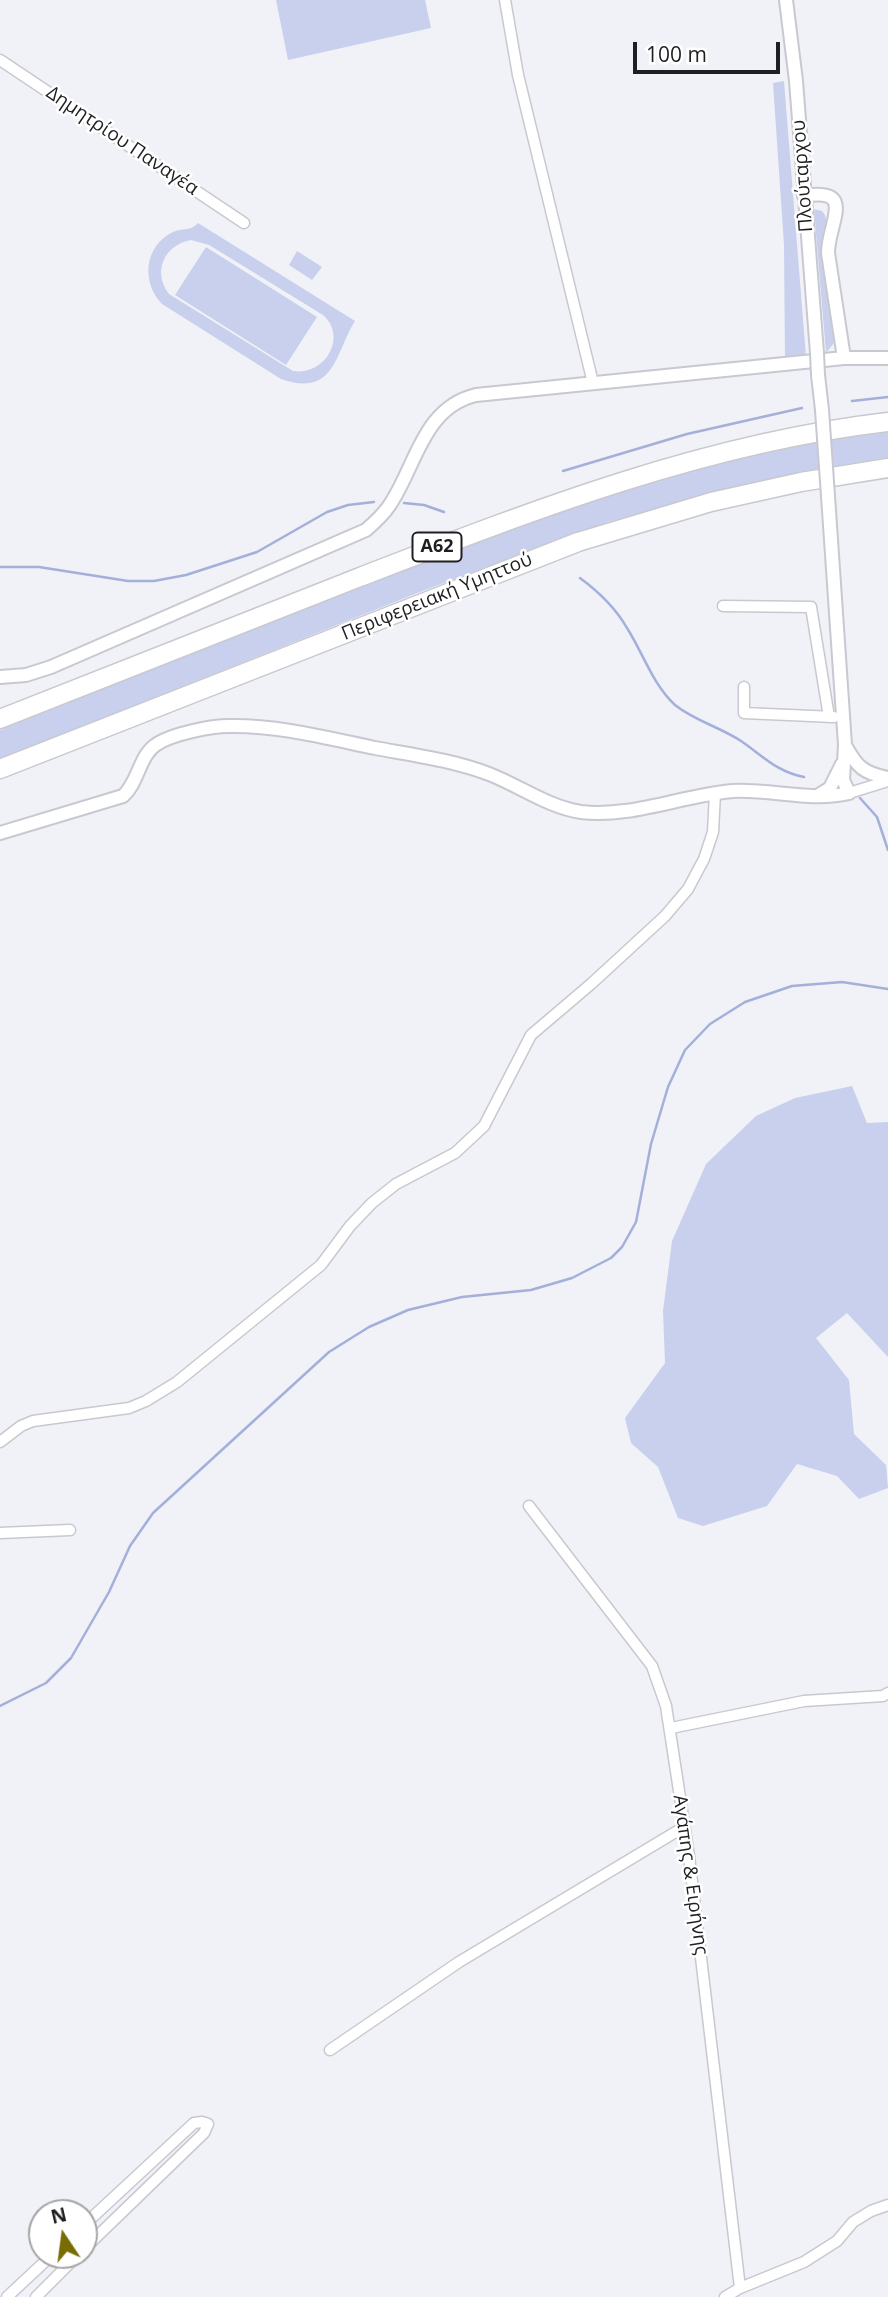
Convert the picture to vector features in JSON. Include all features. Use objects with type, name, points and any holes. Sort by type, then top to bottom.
[{"type":"highway","name":"Α62","points":[[0,719],[450,542],[574,497],[723,452],[795,436],[888,422]]},
{"type":"highway","name":"Περιφερειακή Υμηττού","points":[[2,768],[589,538],[711,502],[801,482],[888,468]]},
{"type":"street","points":[[505,0],[521,87],[593,383]]},
{"type":"street","name":"Πλούταρχου","points":[[786,0],[796,81],[828,496],[836,717],[848,763]]},
{"type":"street","name":"Δημητρίου Παναγέα","points":[[0,60],[244,223]]},
{"type":"street","points":[[804,196],[821,193],[833,197],[836,202],[836,216],[828,237],[828,253],[844,358]]},
{"type":"street","points":[[0,677],[26,675],[51,667],[366,530],[388,507],[419,444],[434,421],[453,403],[463,398],[844,358],[888,358]]},
{"type":"street","points":[[723,606],[811,607],[836,717],[744,713],[744,687]]},
{"type":"street","points":[[0,833],[123,796],[132,788],[148,753],[157,744],[226,726],[274,729],[460,764],[491,774],[555,805],[582,812],[617,811],[737,791],[817,796],[849,793],[888,779]]},
{"type":"street","points":[[848,763],[888,779]]},
{"type":"street","points":[[848,763],[843,780],[849,793]]},
{"type":"street","points":[[817,796],[830,788],[848,763]]},
{"type":"street","points":[[0,1442],[21,1426],[33,1421],[129,1408],[177,1382],[321,1265],[350,1226],[372,1203],[396,1184],[454,1153],[484,1126],[531,1034],[592,984],[665,916],[688,890],[704,859],[713,832],[715,793]]},
{"type":"street","name":"Αγάπης & Ειρήνης","points":[[529,1506],[652,1666],[671,1728],[740,2288]]},
{"type":"street","points":[[0,1533],[70,1530]]},
{"type":"street","points":[[671,1728],[804,1701],[888,1693]]},
{"type":"street","points":[[330,2050],[459,1962],[684,1827]]},
{"type":"street","points":[[98,2212],[194,2123],[208,2124],[196,2142],[98,2236]]},
{"type":"street","points":[[726,2297],[740,2288],[804,2262],[837,2241],[853,2222],[888,2205]]},
{"type":"street","points":[[7,2297],[37,2269]]},
{"type":"street","points":[[36,2297],[64,2269]]},
{"type":"shaded area","points":[[276,0],[425,0],[431,28],[288,60]]},
{"type":"shaded area","points":[[784,81],[806,357],[785,360],[784,245],[773,83]]},
{"type":"shaded area","points":[[814,209],[822,211],[826,218],[822,242],[823,265],[835,334],[834,343],[826,353]]},
{"type":"shaded area","points":[[198,223],[355,321],[331,369],[323,377],[313,382],[299,383],[281,379],[162,304],[151,285],[151,255],[163,238],[173,232],[196,226]],"holes":[[[191,240],[209,245],[323,315],[333,334],[333,344],[323,361],[305,371],[293,371],[169,294],[161,277],[163,261],[168,253],[174,247]]]},
{"type":"shaded area","points":[[206,247],[317,317],[286,365],[175,295]]},
{"type":"shaded area","points":[[297,251],[322,267],[312,280],[289,265]]},
{"type":"shaded area","points":[[888,430],[888,458],[735,487],[608,522],[425,590],[0,759],[0,730],[537,516],[663,475],[791,445]]},
{"type":"shaded area","points":[[852,1086],[867,1123],[888,1122],[888,1357],[847,1313],[816,1338],[849,1380],[854,1434],[886,1465],[888,1488],[859,1499],[837,1476],[797,1464],[767,1506],[703,1526],[678,1518],[658,1467],[631,1443],[625,1418],[665,1363],[663,1311],[672,1241],[706,1164],[756,1116],[795,1098]]},
{"type":"waterway","points":[[852,401],[888,397]]},
{"type":"waterway","points":[[563,471],[687,434],[802,408]]},
{"type":"waterway","points":[[0,567],[39,567],[128,581],[154,581],[186,575],[257,552],[327,512],[348,505],[374,502]]},
{"type":"waterway","points":[[404,503],[424,505],[444,512]]},
{"type":"waterway","points":[[580,578],[600,594],[617,613],[654,678],[675,705],[733,736],[778,767],[804,777]]},
{"type":"waterway","points":[[860,798],[877,817],[888,850]]},
{"type":"waterway","points":[[0,1706],[46,1683],[71,1658],[109,1592],[130,1546],[153,1513],[329,1352],[369,1327],[408,1310],[462,1297],[531,1290],[572,1278],[611,1258],[622,1247],[636,1222],[651,1144],[668,1087],[685,1050],[710,1024],[745,1002],[792,986],[842,982],[888,989]]}]
